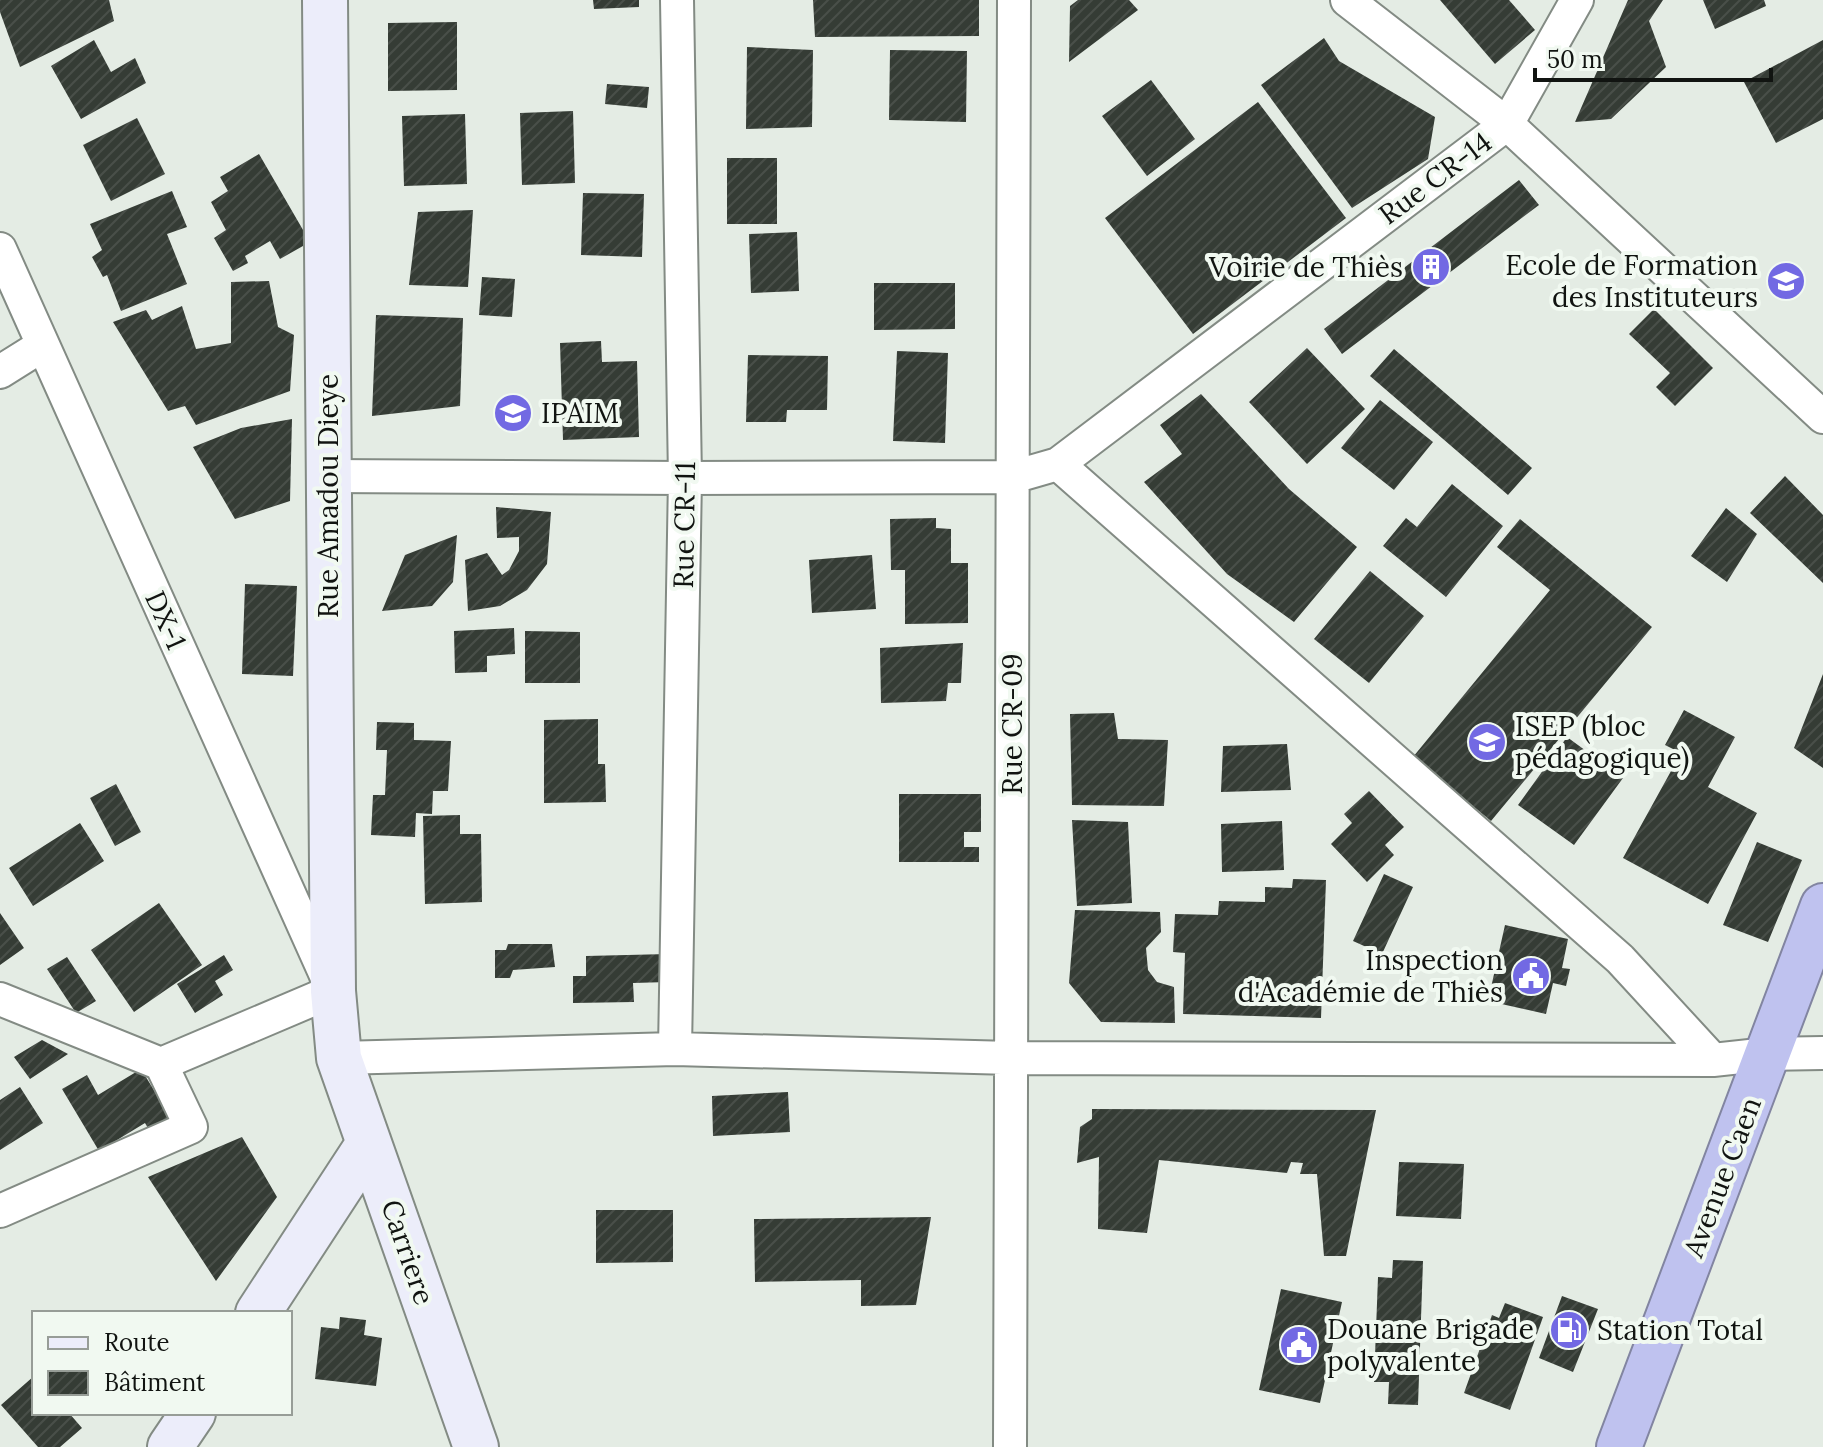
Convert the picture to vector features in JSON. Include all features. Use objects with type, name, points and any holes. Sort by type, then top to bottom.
[{"type":"highway","name":"Avenue Caen","points":[[1619,1447],[1823,906]]},
{"type":"street","name":"Rue Amadou Dieye","points":[[325,0],[333,991],[339,1058]]},
{"type":"street","name":"Rue CR-11","points":[[675,1049],[685,478],[677,0]]},
{"type":"street","name":"Rue CR-09","points":[[1010,1447],[1014,0]]},
{"type":"street","points":[[1347,0],[1507,124],[1823,417]]},
{"type":"street","name":"Rue CR-14","points":[[327,476],[1013,477],[1058,464],[1507,124],[1577,0]]},
{"type":"street","name":"DX-1","points":[[0,249],[333,991]]},
{"type":"street","points":[[0,372],[43,345]]},
{"type":"street","points":[[1058,464],[1620,959],[1713,1060]]},
{"type":"street","points":[[161,1064],[333,991]]},
{"type":"street","points":[[0,999],[161,1064],[191,1127],[0,1211]]},
{"type":"street","points":[[339,1058],[675,1049],[1011,1058],[1713,1060],[1768,1054],[1823,1053]]},
{"type":"street","name":"Carriere","points":[[339,1058],[476,1447]]},
{"type":"street","points":[[259,1311],[369,1143]]},
{"type":"street","points":[[170,1447],[192,1415]]},
{"type":"building","points":[[0,0],[109,0],[114,21],[20,67],[0,12]]},
{"type":"building","points":[[593,0],[639,0],[639,7],[594,9]]},
{"type":"building","points":[[813,0],[979,0],[979,36],[815,37]]},
{"type":"building","points":[[1078,0],[1129,0],[1138,10],[1069,62],[1070,6]]},
{"type":"building","points":[[1440,0],[1509,0],[1535,30],[1495,64]]},
{"type":"building","points":[[1628,0],[1663,0],[1649,21],[1666,67],[1611,119],[1575,122]]},
{"type":"building","points":[[1703,0],[1764,0],[1766,6],[1715,29]]},
{"type":"building","points":[[457,22],[457,90],[388,91],[388,23]]},
{"type":"building","points":[[1324,38],[1339,61],[1435,117],[1428,159],[1352,208],[1261,85]]},
{"type":"building","points":[[94,40],[111,72],[135,58],[146,83],[81,119],[51,66]]},
{"type":"building","points":[[1823,40],[1823,119],[1776,143],[1744,82]]},
{"type":"building","points":[[747,47],[813,50],[812,127],[746,129]]},
{"type":"building","points":[[890,50],[967,51],[966,122],[889,120]]},
{"type":"building","points":[[1151,80],[1195,139],[1147,176],[1102,116]]},
{"type":"building","points":[[607,84],[649,87],[647,108],[605,104]]},
{"type":"building","points":[[1258,102],[1346,218],[1193,334],[1105,218]]},
{"type":"building","points":[[573,111],[575,183],[522,185],[520,113]]},
{"type":"building","points":[[465,114],[467,184],[404,186],[402,116]]},
{"type":"building","points":[[137,118],[165,174],[111,201],[83,145]]},
{"type":"building","points":[[259,154],[310,242],[280,259],[270,241],[245,256],[248,263],[233,271],[214,238],[226,230],[211,202],[228,191],[220,177]]},
{"type":"building","points":[[727,158],[777,158],[777,224],[727,224]]},
{"type":"building","name":"Voirie de Thiès","points":[[1519,180],[1539,205],[1342,354],[1324,329]]},
{"type":"building","points":[[172,191],[187,227],[167,234],[187,284],[121,311],[107,275],[103,277],[92,257],[102,250],[90,224]]},
{"type":"building","points":[[583,193],[644,194],[642,257],[581,255]]},
{"type":"building","points":[[473,210],[468,287],[409,285],[418,212]]},
{"type":"building","points":[[797,232],[799,291],[751,293],[749,234]]},
{"type":"building","points":[[482,277],[515,279],[512,317],[479,315]]},
{"type":"building","points":[[269,281],[278,327],[294,335],[290,391],[196,425],[185,406],[168,411],[113,322],[146,310],[152,320],[182,306],[196,349],[231,343],[231,282]]},
{"type":"building","points":[[874,283],[955,283],[955,329],[874,330]]},
{"type":"building","points":[[1654,309],[1713,368],[1675,406],[1656,387],[1670,373],[1629,334]]},
{"type":"building","points":[[376,315],[463,318],[460,406],[372,416]]},
{"type":"building","points":[[601,341],[602,362],[637,361],[639,437],[563,440],[560,343]]},
{"type":"building","points":[[1307,348],[1365,409],[1307,464],[1249,402]]},
{"type":"building","points":[[1394,349],[1532,468],[1508,495],[1370,376]]},
{"type":"building","points":[[897,351],[948,353],[945,443],[893,441]]},
{"type":"building","points":[[748,355],[828,356],[827,410],[787,410],[786,422],[746,422]]},
{"type":"building","points":[[1201,394],[1289,489],[1357,547],[1294,622],[1227,574],[1144,482],[1182,454],[1160,425]]},
{"type":"building","points":[[1380,400],[1433,442],[1394,490],[1341,448]]},
{"type":"building","points":[[292,419],[290,501],[235,519],[193,447],[241,428]]},
{"type":"building","points":[[1785,476],[1823,515],[1823,583],[1750,513]]},
{"type":"building","points":[[1452,484],[1503,526],[1446,597],[1383,546],[1406,518],[1417,527]]},
{"type":"building","points":[[496,507],[551,512],[547,564],[527,590],[500,606],[468,611],[465,560],[487,553],[502,575],[509,570],[519,551],[519,537],[497,538]]},
{"type":"building","points":[[1726,508],[1757,534],[1727,582],[1691,556]]},
{"type":"building","points":[[936,518],[936,528],[951,529],[951,563],[968,563],[968,623],[905,624],[905,570],[891,570],[890,519]]},
{"type":"building","points":[[1520,519],[1652,627],[1491,821],[1413,757],[1550,590],[1497,547]]},
{"type":"building","points":[[457,535],[453,582],[432,606],[382,611],[405,555]]},
{"type":"building","points":[[872,555],[876,609],[812,613],[809,560]]},
{"type":"building","points":[[1370,571],[1424,616],[1369,683],[1314,639]]},
{"type":"building","points":[[245,584],[297,586],[293,676],[242,674]]},
{"type":"building","points":[[514,628],[515,654],[487,656],[487,672],[455,673],[454,631]]},
{"type":"building","points":[[525,631],[580,632],[580,683],[525,683]]},
{"type":"building","points":[[963,643],[961,683],[948,683],[946,701],[881,703],[880,648]]},
{"type":"building","points":[[1823,674],[1823,768],[1794,748]]},
{"type":"building","points":[[1684,710],[1735,737],[1708,787],[1757,813],[1708,904],[1623,858],[1681,753],[1665,745]]},
{"type":"building","points":[[1114,713],[1118,739],[1168,740],[1164,806],[1072,805],[1070,714]]},
{"type":"building","points":[[598,719],[598,764],[605,764],[606,802],[544,803],[544,720]]},
{"type":"building","points":[[377,722],[414,723],[414,740],[451,741],[448,791],[433,791],[432,814],[416,813],[415,837],[371,835],[373,795],[385,795],[387,750],[376,750]]},
{"type":"building","points":[[1567,737],[1623,778],[1574,845],[1518,805]]},
{"type":"building","points":[[1287,744],[1291,790],[1221,792],[1223,746]]},
{"type":"building","points":[[116,784],[141,832],[115,846],[90,798]]},
{"type":"building","points":[[1369,791],[1404,827],[1385,845],[1394,855],[1367,882],[1331,844],[1352,823],[1344,814]]},
{"type":"building","points":[[899,794],[981,794],[981,832],[964,832],[964,847],[979,847],[979,862],[899,862]]},
{"type":"building","points":[[460,815],[460,834],[481,834],[482,902],[425,904],[423,816]]},
{"type":"building","points":[[1072,820],[1128,822],[1132,903],[1077,906]]},
{"type":"building","points":[[1282,821],[1284,870],[1222,872],[1221,824]]},
{"type":"building","points":[[80,823],[104,861],[33,906],[9,868]]},
{"type":"building","points":[[1757,842],[1802,860],[1768,942],[1723,925]]},
{"type":"building","points":[[1384,874],[1413,887],[1382,954],[1353,941]]},
{"type":"building","points":[[1293,879],[1326,880],[1321,1018],[1183,1014],[1185,953],[1173,952],[1175,914],[1218,915],[1219,901],[1265,902],[1265,887],[1292,888]]},
{"type":"building","points":[[159,903],[202,965],[134,1012],[91,950]]},
{"type":"building","points":[[1075,910],[1160,912],[1161,932],[1146,948],[1148,970],[1157,982],[1174,987],[1175,1023],[1101,1022],[1069,983]]},
{"type":"building","points":[[0,913],[24,948],[0,965]]},
{"type":"building","name":"Inspection d'Académie de Thiès","points":[[1505,925],[1568,939],[1562,968],[1570,969],[1566,986],[1553,983],[1546,1014],[1488,1001]]},
{"type":"building","points":[[508,944],[552,944],[555,967],[513,970],[510,978],[495,978],[495,950],[506,950]]},
{"type":"building","points":[[668,954],[668,982],[633,983],[634,1002],[573,1003],[573,976],[586,976],[586,956]]},
{"type":"building","points":[[224,955],[233,970],[215,981],[223,995],[195,1013],[177,984]]},
{"type":"building","points":[[67,957],[96,1001],[76,1013],[47,969]]},
{"type":"building","points":[[42,1040],[68,1054],[30,1079],[14,1057]]},
{"type":"building","points":[[141,1069],[171,1118],[149,1130],[145,1123],[99,1151],[62,1089],[87,1075],[98,1095]]},
{"type":"building","points":[[20,1087],[43,1123],[0,1150],[0,1100]]},
{"type":"building","points":[[788,1092],[790,1132],[713,1136],[712,1096]]},
{"type":"building","points":[[1092,1109],[1376,1110],[1346,1256],[1324,1256],[1317,1174],[1300,1174],[1303,1163],[1291,1162],[1287,1173],[1159,1160],[1147,1233],[1098,1229],[1099,1157],[1077,1163],[1080,1127],[1092,1119]]},
{"type":"building","points":[[242,1137],[277,1197],[216,1281],[148,1177]]},
{"type":"building","points":[[1399,1162],[1464,1164],[1461,1219],[1396,1216]]},
{"type":"building","points":[[596,1210],[673,1210],[673,1262],[596,1263]]},
{"type":"building","points":[[931,1217],[916,1305],[861,1306],[861,1280],[755,1282],[754,1219]]},
{"type":"building","points":[[1393,1260],[1423,1261],[1418,1405],[1388,1404],[1389,1382],[1374,1382],[1378,1277],[1392,1278]]},
{"type":"building","points":[[1281,1289],[1342,1302],[1320,1403],[1259,1390]]},
{"type":"building","points":[[1562,1296],[1598,1309],[1573,1372],[1539,1358]]},
{"type":"building","points":[[1505,1303],[1543,1317],[1510,1410],[1464,1393],[1492,1315],[1499,1318]]},
{"type":"building","points":[[340,1317],[366,1320],[364,1335],[382,1338],[376,1386],[315,1379],[321,1327],[339,1329]]},
{"type":"building","points":[[32,1378],[32,1415],[71,1415],[82,1428],[60,1447],[38,1447],[1,1405]]},
{"type":"place","name":"Voirie de Thiès","points":[[1431,267]]},
{"type":"place","name":"Ecole de Formation des Instituteurs","points":[[1786,281]]},
{"type":"place","name":"IPAIM","points":[[513,413]]},
{"type":"place","name":"ISEP (bloc pédagogique)","points":[[1487,742]]},
{"type":"place","name":"Inspection d'Académie de Thiès","points":[[1531,976]]},
{"type":"place","name":"Station Total","points":[[1569,1330]]},
{"type":"place","name":"Douane Brigade polyvalente","points":[[1299,1345]]}]
